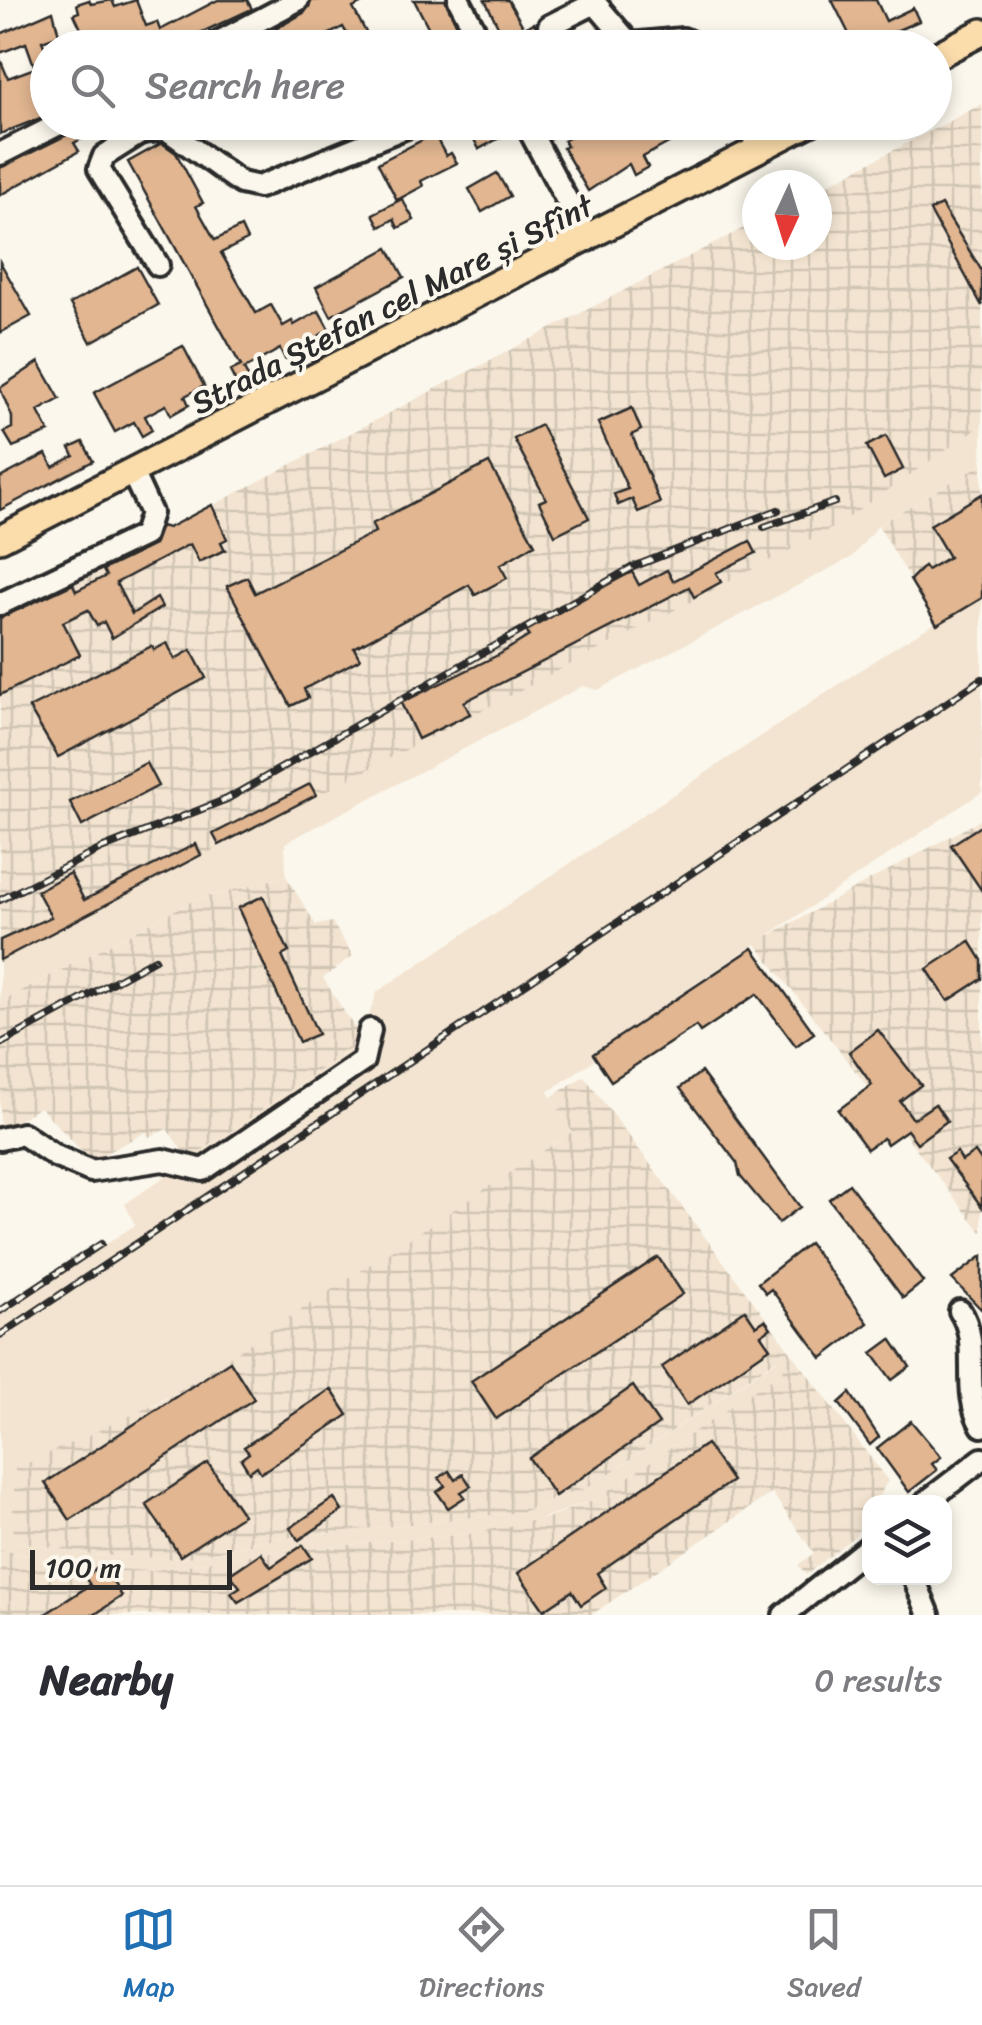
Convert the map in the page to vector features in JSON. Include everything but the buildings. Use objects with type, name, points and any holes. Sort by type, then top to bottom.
[{"type":"main road","points":[[952,48],[982,32]]},
{"type":"main road","name":"Strada Ștefan cel Mare și Sfînt","points":[[0,539],[777,140]]},
{"type":"street","points":[[242,30],[298,0]]},
{"type":"street","points":[[459,0],[475,30]]},
{"type":"street","points":[[549,26],[594,4],[617,30]]},
{"type":"street","points":[[0,154],[30,139]]},
{"type":"street","points":[[129,140],[104,156],[100,170],[158,265]]},
{"type":"street","points":[[181,140],[241,183],[259,187],[375,140]]},
{"type":"street","points":[[535,140],[588,240]]},
{"type":"street","points":[[755,140],[760,149]]},
{"type":"street","points":[[0,604],[144,535],[150,514],[132,472]]},
{"type":"street","points":[[0,1139],[23,1134],[54,1156],[92,1170],[163,1160],[204,1170],[363,1061],[370,1030]]},
{"type":"street","points":[[960,1311],[971,1331],[975,1411],[982,1426]]},
{"type":"street","points":[[935,1495],[982,1459]]},
{"type":"street","points":[[784,1615],[862,1552]]},
{"type":"street","points":[[917,1585],[929,1615]]},
{"type":"shaded area","points":[[982,104],[982,425],[836,526],[0,961],[0,625],[39,630],[26,603],[742,229],[742,260],[832,260],[832,182],[913,140],[952,140],[952,120]]},
{"type":"shaded area","points":[[982,425],[982,464],[878,525],[852,557],[598,690],[583,686],[285,843],[286,876],[192,901],[0,1002],[0,961],[834,524]]},
{"type":"shaded area","points":[[982,464],[982,589],[976,599],[936,623],[878,525]]},
{"type":"shaded area","points":[[982,589],[982,792],[591,1054],[594,1060],[548,1092],[572,1132],[190,1384],[117,1425],[63,1448],[12,1540],[92,1555],[179,1559],[275,1539],[522,1512],[588,1488],[777,1360],[785,1370],[596,1499],[526,1524],[476,1533],[254,1554],[151,1571],[85,1567],[0,1550],[0,1314],[135,1225],[125,1204],[359,1043],[377,992],[898,645],[975,600]]},
{"type":"shaded area","points":[[982,819],[982,1233],[755,943]]},
{"type":"shaded area","points":[[286,876],[316,925],[332,922],[353,956],[323,978],[356,1030],[359,1043],[189,1160],[167,1129],[149,1137],[146,1132],[91,1161],[40,1107],[0,1131],[0,1002],[192,901]]},
{"type":"shaded area","points":[[584,1076],[888,1481],[879,1495],[862,1495],[862,1524],[855,1536],[806,1575],[798,1565],[814,1553],[772,1493],[591,1615],[0,1615],[0,1550],[85,1567],[151,1571],[254,1554],[476,1533],[550,1517],[596,1499],[784,1370],[776,1360],[588,1488],[522,1512],[275,1539],[179,1559],[92,1555],[12,1540],[15,1469],[162,1401],[572,1132],[551,1097]]},
{"type":"railway","points":[[764,527],[835,502]]},
{"type":"railway","points":[[0,900],[101,849],[227,799],[633,567],[778,510]]},
{"type":"railway","points":[[0,1335],[982,679]]},
{"type":"railway","points":[[0,1044],[155,959]]},
{"type":"railway","points":[[0,1311],[101,1244]]}]
